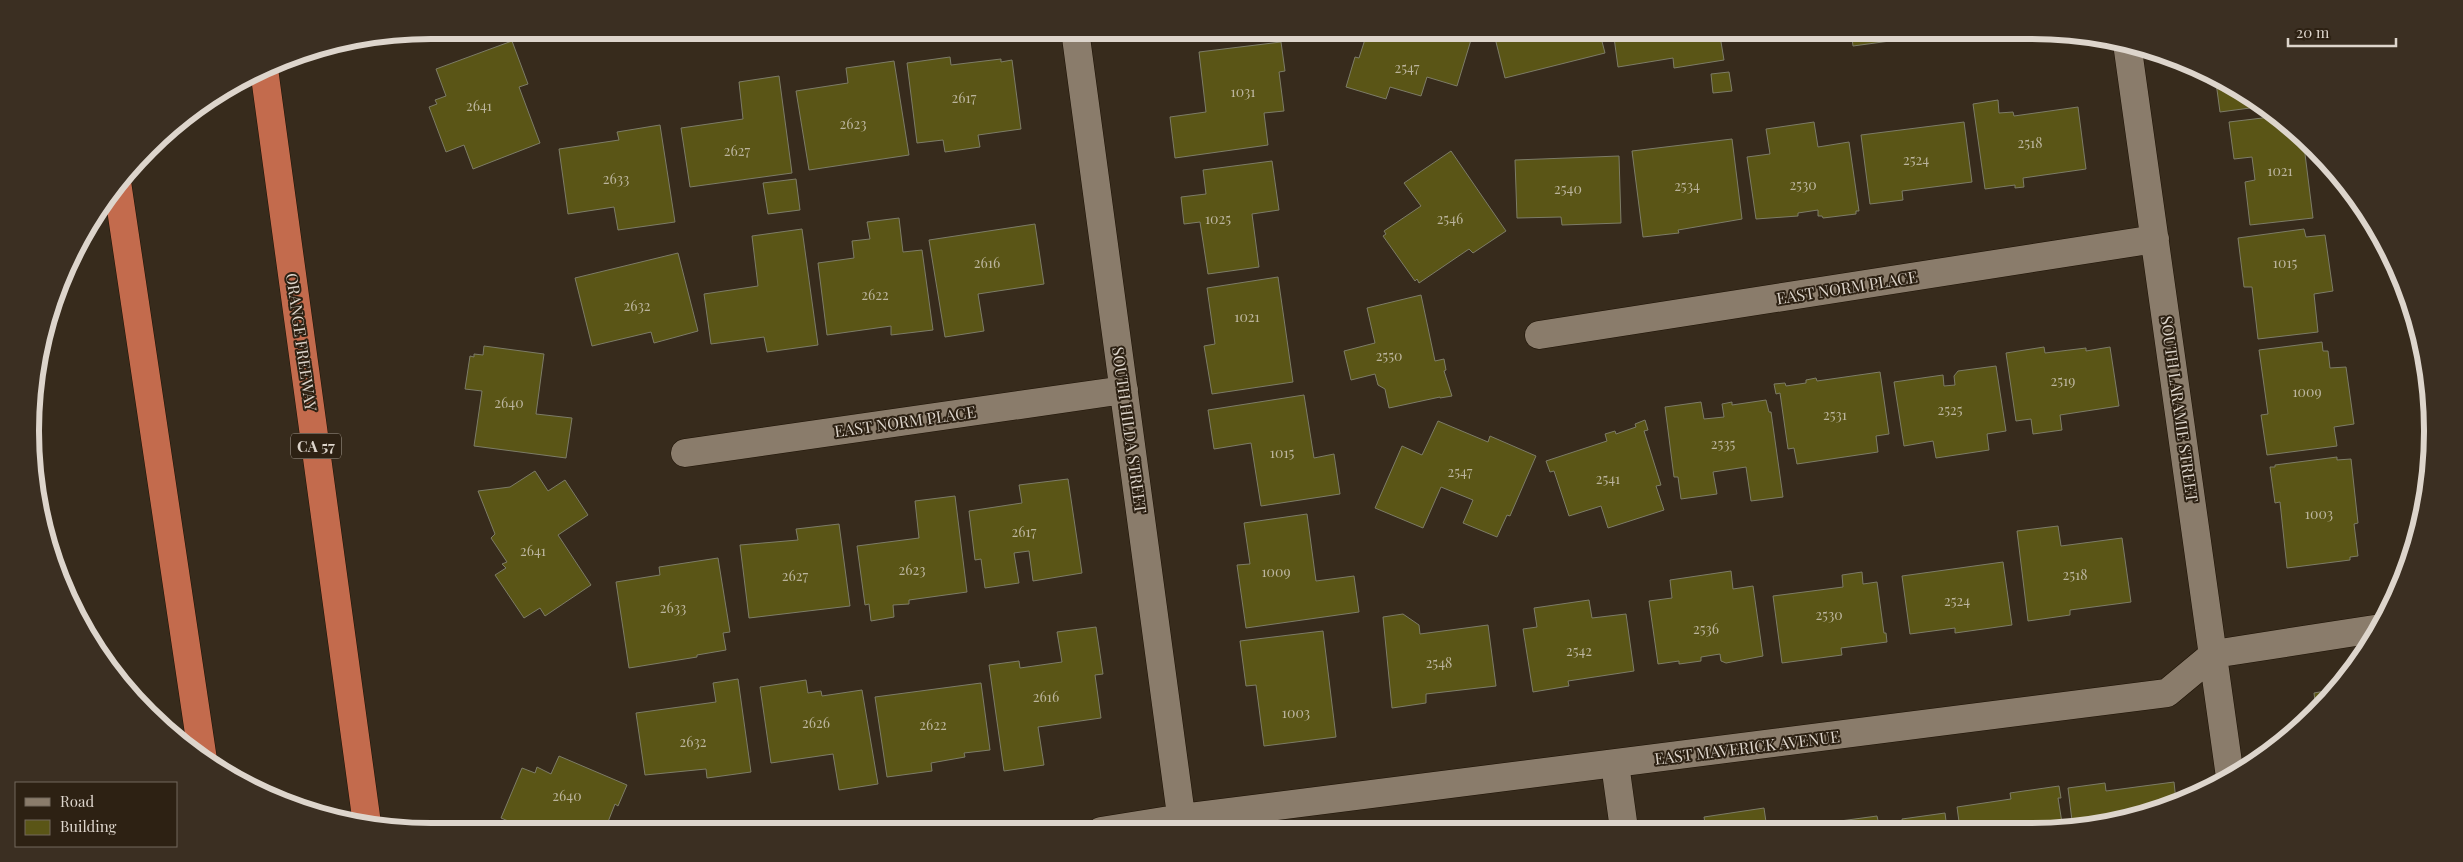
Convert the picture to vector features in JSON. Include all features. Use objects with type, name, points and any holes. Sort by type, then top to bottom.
[{"type":"highway","name":"ORANGE FREEWAY","points":[[265,76],[366,818]]},
{"type":"highway","points":[[119,194],[201,749]]},
{"type":"street","name":"SOUTH HILDA STREET","points":[[1076,39],[1182,823]]},
{"type":"street","name":"SOUTH LARAMIE STREET","points":[[2128,51],[2229,770]]},
{"type":"street","name":"EAST NORM PLACE","points":[[1539,335],[2155,239]]},
{"type":"street","name":"EAST NORM PLACE","points":[[685,452],[1124,390]]},
{"type":"street","points":[[2214,654],[2370,630]]},
{"type":"street","name":"EAST MAVERICK AVENUE","points":[[1189,823],[1615,764],[2167,693],[2214,654]]},
{"type":"street","points":[[1615,764],[1623,823]]},
{"type":"building","points":[[1365,39],[1471,39],[1457,86],[1427,77],[1421,96],[1390,87],[1386,99],[1346,87],[1355,57],[1359,58]]},
{"type":"building","points":[[1495,39],[1601,39],[1605,53],[1505,78]]},
{"type":"building","points":[[1614,39],[1720,39],[1724,60],[1674,68],[1673,58],[1618,67]]},
{"type":"building","points":[[1852,39],[1890,39],[1890,41],[1853,46]]},
{"type":"building","points":[[512,41],[528,84],[519,87],[540,143],[473,169],[464,145],[446,152],[429,107],[437,104],[435,100],[446,96],[436,69]]},
{"type":"building","points":[[1281,42],[1285,71],[1279,72],[1284,111],[1264,113],[1268,145],[1175,158],[1170,117],[1206,112],[1199,52]]},
{"type":"building","points":[[950,57],[951,65],[1001,59],[1001,62],[1012,60],[1021,129],[978,135],[980,147],[945,152],[943,140],[917,143],[907,63]]},
{"type":"building","points":[[894,61],[909,155],[809,170],[796,91],[848,83],[846,68]]},
{"type":"building","points":[[1729,72],[1732,91],[1713,93],[1711,74]]},
{"type":"building","points":[[779,76],[792,173],[690,187],[681,128],[743,119],[739,82]]},
{"type":"building","points":[[2216,85],[2254,108],[2220,112]]},
{"type":"building","points":[[1998,100],[1999,113],[2013,112],[2014,116],[2078,107],[2086,169],[2023,178],[2024,187],[2015,188],[2015,185],[1985,189],[1973,104]]},
{"type":"building","points":[[2267,117],[2304,149],[2313,218],[2250,225],[2245,182],[2255,180],[2252,157],[2234,159],[2229,122]]},
{"type":"building","points":[[1814,122],[1818,147],[1849,142],[1859,211],[1856,211],[1856,214],[1823,218],[1818,216],[1818,210],[1798,213],[1798,216],[1756,219],[1747,157],[1770,154],[1766,129]]},
{"type":"building","points":[[1964,122],[1972,182],[1902,191],[1903,200],[1870,204],[1861,135]]},
{"type":"building","points":[[660,125],[675,222],[618,230],[614,207],[568,214],[559,149],[619,140],[617,132]]},
{"type":"building","points":[[1732,139],[1742,219],[1678,230],[1679,233],[1643,237],[1632,151]]},
{"type":"building","points":[[1451,151],[1506,231],[1473,253],[1469,249],[1419,283],[1417,279],[1415,281],[1383,236],[1386,234],[1384,231],[1421,206],[1404,183]]},
{"type":"building","points":[[1619,156],[1621,223],[1562,225],[1561,217],[1517,218],[1515,160]]},
{"type":"building","points":[[1272,161],[1279,210],[1252,214],[1259,267],[1208,274],[1200,222],[1184,224],[1181,197],[1206,194],[1203,170]]},
{"type":"building","points":[[796,179],[800,210],[768,214],[763,183]]},
{"type":"building","points":[[899,218],[903,252],[922,250],[933,330],[891,335],[891,326],[827,335],[818,263],[854,258],[852,241],[870,239],[867,222]]},
{"type":"building","points":[[1035,224],[1044,284],[978,294],[984,331],[945,337],[929,240]]},
{"type":"building","points":[[802,229],[818,345],[767,352],[764,337],[711,344],[704,294],[758,286],[752,236]]},
{"type":"building","points":[[2304,229],[2306,237],[2325,235],[2333,291],[2314,294],[2318,332],[2258,339],[2252,287],[2244,287],[2238,238]]},
{"type":"building","points":[[678,253],[698,331],[654,343],[651,332],[592,346],[575,278]]},
{"type":"building","points":[[1278,277],[1293,382],[1212,394],[1204,346],[1215,344],[1207,288]]},
{"type":"building","points":[[1421,295],[1435,361],[1444,359],[1446,370],[1444,371],[1452,396],[1389,408],[1385,389],[1378,385],[1375,374],[1351,380],[1344,351],[1375,343],[1367,308]]},
{"type":"building","points":[[2322,342],[2323,351],[2328,351],[2330,368],[2346,367],[2354,424],[2334,427],[2337,446],[2267,455],[2261,415],[2268,414],[2259,350]]},
{"type":"building","points":[[484,346],[544,354],[536,414],[572,418],[566,458],[474,446],[482,391],[465,389],[470,356],[474,357],[474,354],[483,355]]},
{"type":"building","points":[[2044,347],[2045,353],[2086,348],[2086,351],[2110,347],[2119,406],[2060,415],[2062,430],[2033,434],[2031,419],[2016,421],[2006,353]]},
{"type":"building","points":[[1996,366],[2006,431],[1987,434],[1989,450],[1936,458],[1933,441],[1904,446],[1894,382],[1943,375],[1944,386],[1955,385],[1954,376],[1958,371]]},
{"type":"building","points":[[1880,372],[1889,434],[1876,436],[1878,452],[1797,464],[1794,448],[1788,449],[1780,393],[1776,394],[1774,384],[1785,383],[1786,386],[1806,383],[1806,380],[1816,378],[1817,381]]},
{"type":"building","points":[[1304,395],[1314,458],[1334,454],[1340,494],[1261,506],[1251,443],[1214,449],[1208,410]]},
{"type":"building","points":[[1766,400],[1769,412],[1771,412],[1783,497],[1751,501],[1746,467],[1713,472],[1717,494],[1681,499],[1678,477],[1674,477],[1665,407],[1701,402],[1704,419],[1724,417],[1722,404],[1732,402],[1732,405]]},
{"type":"building","points":[[1645,420],[1648,430],[1644,431],[1661,485],[1656,486],[1664,510],[1608,528],[1601,506],[1569,516],[1554,471],[1550,472],[1546,461],[1607,441],[1605,434],[1615,431],[1616,434],[1636,427],[1635,424]]},
{"type":"building","points":[[1438,421],[1488,442],[1490,436],[1536,456],[1510,516],[1507,515],[1497,537],[1463,523],[1473,500],[1441,487],[1423,528],[1375,508],[1402,446],[1422,455]]},
{"type":"building","points":[[2337,457],[2337,460],[2351,459],[2358,523],[2354,524],[2358,556],[2350,557],[2350,560],[2287,568],[2280,502],[2275,503],[2270,467]]},
{"type":"building","points":[[535,471],[548,491],[565,480],[588,515],[558,535],[591,585],[545,616],[540,608],[524,618],[495,575],[506,568],[502,564],[507,562],[491,538],[495,534],[478,491],[510,487]]},
{"type":"building","points":[[1068,479],[1082,573],[1033,581],[1029,551],[1014,553],[1019,583],[985,588],[981,559],[975,560],[969,511],[1022,503],[1019,485]]},
{"type":"building","points":[[955,496],[967,592],[909,600],[909,604],[893,605],[894,617],[871,621],[869,604],[865,605],[857,546],[919,538],[915,501]]},
{"type":"building","points":[[1307,514],[1316,581],[1354,576],[1359,612],[1246,628],[1237,565],[1250,564],[1244,523]]},
{"type":"building","points":[[839,524],[850,606],[749,618],[740,545],[798,540],[796,529]]},
{"type":"building","points":[[2058,526],[2061,546],[2122,538],[2131,602],[2070,610],[2070,615],[2028,621],[2017,531]]},
{"type":"building","points":[[718,558],[730,632],[723,633],[726,650],[697,655],[697,657],[629,668],[616,582],[660,575],[659,567]]},
{"type":"building","points":[[2003,562],[2012,625],[1955,633],[1955,628],[1910,634],[1902,576]]},
{"type":"building","points":[[1731,571],[1733,589],[1753,586],[1763,656],[1726,663],[1721,661],[1720,654],[1701,657],[1701,661],[1679,664],[1679,661],[1658,664],[1649,601],[1672,598],[1670,580]]},
{"type":"building","points":[[1862,572],[1863,584],[1877,582],[1887,642],[1841,648],[1842,655],[1782,663],[1773,596],[1843,587],[1842,575]]},
{"type":"building","points":[[1589,600],[1592,618],[1626,614],[1634,671],[1568,681],[1569,686],[1533,692],[1523,629],[1537,627],[1534,608]]},
{"type":"building","points":[[1403,614],[1419,625],[1420,634],[1488,625],[1496,686],[1426,694],[1426,703],[1392,708],[1383,617]]},
{"type":"building","points":[[1096,627],[1103,674],[1095,675],[1101,718],[1038,727],[1044,765],[1004,771],[989,665],[1019,661],[1020,668],[1062,662],[1057,632]]},
{"type":"building","points":[[1323,631],[1336,737],[1264,746],[1256,685],[1246,686],[1240,641]]},
{"type":"building","points":[[738,679],[751,772],[707,778],[706,769],[645,775],[636,713],[716,702],[713,683]]},
{"type":"building","points":[[806,680],[808,693],[821,691],[822,696],[862,690],[878,784],[839,790],[833,754],[771,763],[760,687]]},
{"type":"building","points":[[981,683],[990,750],[964,753],[965,757],[931,763],[932,771],[887,777],[875,697]]},
{"type":"building","points":[[2326,691],[2315,702],[2314,693]]},
{"type":"building","points":[[559,756],[627,785],[618,806],[615,804],[608,823],[513,823],[501,818],[522,768],[535,773],[537,767],[551,774]]},
{"type":"building","points":[[2174,782],[2175,795],[2134,810],[2109,816],[2072,821],[2068,788],[2105,783],[2106,791]]},
{"type":"building","points":[[2059,786],[2061,798],[2058,798],[2062,822],[1959,823],[1957,807],[2011,799],[2010,793]]},
{"type":"building","points":[[1764,808],[1766,823],[1705,823],[1704,817]]},
{"type":"building","points":[[1945,813],[1946,823],[1902,823],[1902,819]]},
{"type":"building","points":[[1877,816],[1879,823],[1840,823],[1840,821]]}]
